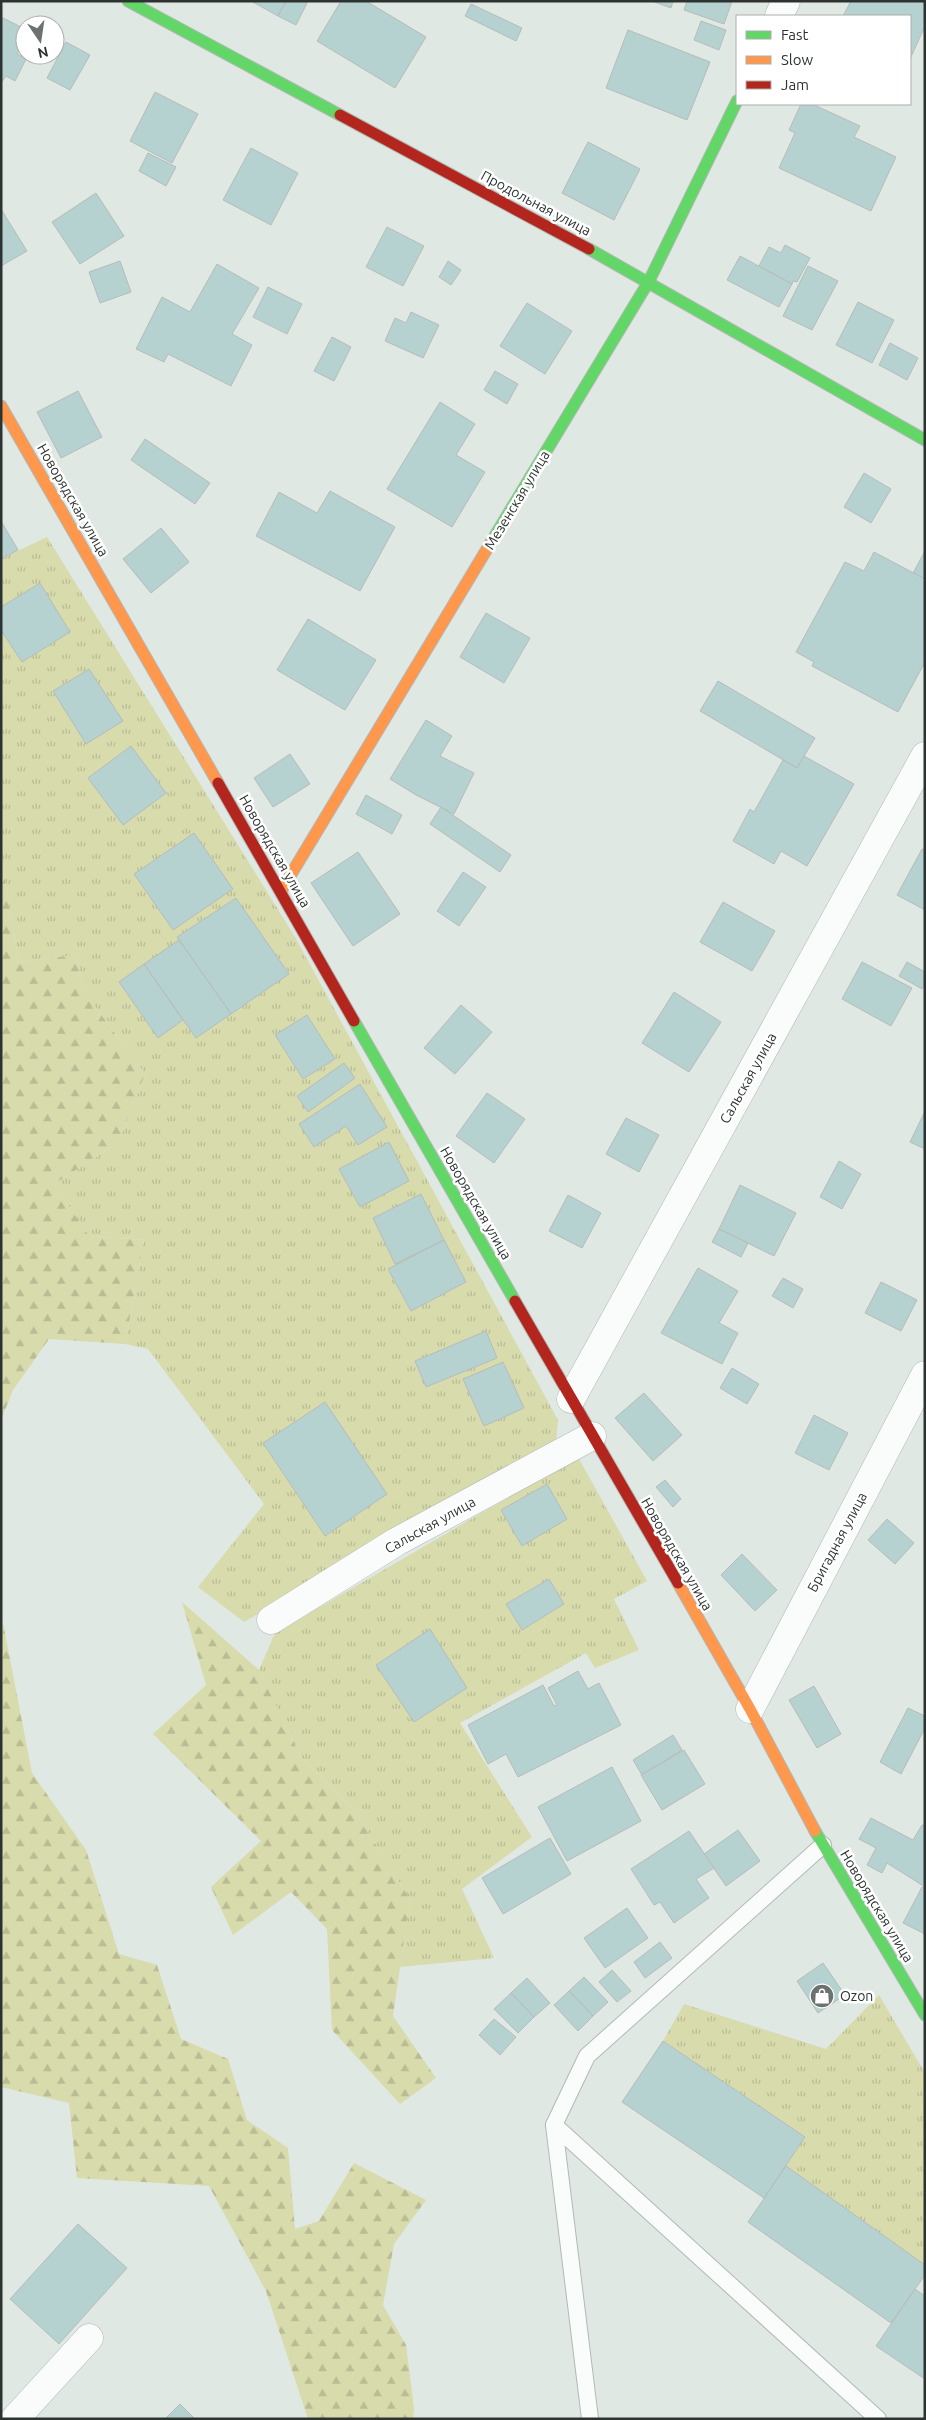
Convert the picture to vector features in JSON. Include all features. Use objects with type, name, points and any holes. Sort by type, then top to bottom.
[{"type":"street","name":"Продольная улица","points":[[128,1],[649,281],[925,440]]},
{"type":"street","points":[[779,15],[786,1]]},
{"type":"street","name":"Мезенская улица","points":[[281,891],[649,281],[736,103]]},
{"type":"street","name":"Новорядская улица","points":[[1,406],[750,1709],[823,1845],[925,2015]]},
{"type":"street","name":"Сальская улица","points":[[571,1399],[925,756]]},
{"type":"street","name":"Бригадная улица","points":[[750,1709],[925,1375]]},
{"type":"street","name":"Сальская улица","points":[[271,1620],[396,1542],[592,1436]]},
{"type":"street","points":[[15,2419],[89,2338]]},
{"type":"lane","points":[[590,2419],[554,2125],[587,2056],[823,1845]]},
{"type":"lane","points":[[554,2125],[878,2419]]},
{"type":"green space","points":[[47,537],[295,937],[558,1420],[556,1440],[244,1622],[198,1587],[264,1504],[148,1349],[125,1344],[144,1240],[89,1236],[54,1184],[118,1143],[145,1074],[82,989],[76,955],[19,962],[1,857],[1,559]]},
{"type":"green space","points":[[1,857],[19,962],[76,955],[82,989],[145,1074],[118,1143],[54,1184],[89,1236],[144,1240],[125,1344],[49,1339],[13,1390],[1,1420]]},
{"type":"green space","points":[[578,1457],[647,1581],[614,1599],[639,1650],[595,1668],[586,1653],[460,1723],[532,1837],[462,1889],[494,1958],[400,1967],[410,1899],[354,1810],[301,1757],[259,1670],[275,1633]]},
{"type":"green space","points":[[182,1602],[259,1670],[301,1757],[354,1810],[410,1899],[393,2016],[436,2078],[400,2104],[332,2030],[327,1929],[291,1892],[233,1935],[211,1887],[261,1841],[153,1734],[206,1685]]},
{"type":"green space","points":[[1,1622],[3,1623],[32,1773],[86,1850],[119,1954],[157,1965],[181,2039],[228,2059],[247,2120],[288,2148],[295,2229],[319,2221],[354,2163],[426,2200],[394,2244],[383,2305],[406,2345],[414,2408],[413,2419],[308,2419],[266,2291],[209,2186],[77,2178],[69,2103],[1,2087]]},
{"type":"green space","points":[[879,1995],[925,2073],[925,2265],[786,2166],[805,2137],[663,2041],[684,2004],[826,2049]]},
{"type":"building","points":[[251,1],[286,1],[278,16]]},
{"type":"building","points":[[286,1],[308,1],[296,25],[278,16]]},
{"type":"building","points":[[341,1],[366,1],[426,37],[395,88],[317,41]]},
{"type":"building","points":[[652,1],[673,1],[671,8]]},
{"type":"building","points":[[687,1],[732,1],[724,24],[684,10]]},
{"type":"building","points":[[851,1],[925,1],[925,26],[911,57],[911,15],[844,15]]},
{"type":"building","points":[[471,4],[522,28],[516,41],[465,16]]},
{"type":"building","points":[[1,17],[15,24],[15,65],[23,65],[15,81],[6,76],[1,83]]},
{"type":"building","points":[[701,21],[726,30],[719,50],[694,40]]},
{"type":"building","points":[[628,30],[710,62],[687,120],[606,88]]},
{"type":"building","points":[[66,42],[90,55],[70,90],[47,78],[54,65],[65,65]]},
{"type":"building","points":[[155,92],[198,114],[172,163],[130,141]]},
{"type":"building","points":[[801,105],[814,105],[860,126],[854,137],[896,157],[871,211],[779,168],[795,133],[789,130]]},
{"type":"building","points":[[588,142],[640,169],[614,220],[562,193]]},
{"type":"building","points":[[251,148],[298,173],[271,225],[223,200]]},
{"type":"building","points":[[148,153],[176,167],[166,186],[139,171]]},
{"type":"building","points":[[96,193],[124,236],[80,264],[52,222]]},
{"type":"building","points":[[1,209],[27,251],[1,266]]},
{"type":"building","points":[[387,227],[424,246],[403,286],[366,267]]},
{"type":"building","points":[[785,245],[810,258],[797,282],[793,281],[792,284],[759,266],[769,247],[781,253]]},
{"type":"building","points":[[740,256],[792,284],[779,307],[727,280]]},
{"type":"building","points":[[120,261],[131,292],[100,303],[89,272]]},
{"type":"building","points":[[448,261],[461,270],[451,285],[439,277]]},
{"type":"building","points":[[217,264],[259,288],[232,334],[252,345],[231,386],[168,354],[164,362],[136,349],[162,297],[190,312]]},
{"type":"building","points":[[808,266],[838,281],[812,330],[783,316]]},
{"type":"building","points":[[268,287],[302,304],[287,334],[253,317]]},
{"type":"building","points":[[858,302],[894,320],[872,363],[836,345]]},
{"type":"building","points":[[527,303],[572,331],[545,374],[500,346]]},
{"type":"building","points":[[411,312],[439,325],[423,358],[385,341],[395,318],[406,323]]},
{"type":"building","points":[[332,337],[351,347],[334,381],[314,371]]},
{"type":"building","points":[[890,343],[918,358],[907,380],[879,365]]},
{"type":"building","points":[[495,371],[518,384],[507,404],[484,390]]},
{"type":"building","points":[[78,391],[102,437],[61,458],[37,412]]},
{"type":"building","points":[[440,402],[475,424],[456,455],[485,472],[452,527],[387,489]]},
{"type":"building","points":[[145,439],[210,483],[195,504],[131,460]]},
{"type":"building","points":[[864,473],[891,489],[871,523],[844,507]]},
{"type":"building","points":[[330,491],[395,527],[360,591],[256,536],[279,492],[317,513]]},
{"type":"building","points":[[1,521],[18,550],[1,559]]},
{"type":"building","points":[[161,528],[189,562],[151,593],[123,559]]},
{"type":"building","points":[[925,551],[925,580],[913,573]]},
{"type":"building","points":[[874,552],[925,579],[925,662],[898,712],[812,666],[814,662],[796,652],[845,562],[864,571]]},
{"type":"building","points":[[40,583],[70,632],[22,662],[1,630],[1,607]]},
{"type":"building","points":[[486,613],[530,638],[504,683],[460,657]]},
{"type":"building","points":[[308,619],[376,660],[345,710],[277,670]]},
{"type":"building","points":[[89,669],[123,721],[86,744],[53,691]]},
{"type":"building","points":[[718,681],[815,738],[797,768],[700,711]]},
{"type":"building","points":[[426,720],[452,736],[440,756],[474,773],[454,814],[416,795],[390,779]]},
{"type":"building","points":[[131,746],[166,793],[123,825],[88,778]]},
{"type":"building","points":[[290,754],[310,784],[273,807],[254,778]]},
{"type":"building","points":[[804,756],[854,784],[807,866],[781,851],[774,864],[733,841],[750,809],[754,812],[783,760],[797,768]]},
{"type":"building","points":[[366,795],[402,815],[392,834],[356,814]]},
{"type":"building","points":[[441,807],[511,855],[500,872],[430,824]]},
{"type":"building","points":[[194,833],[233,889],[173,930],[134,874]]},
{"type":"building","points":[[922,849],[925,850],[925,910],[897,895]]},
{"type":"building","points":[[358,852],[400,914],[353,946],[311,883]]},
{"type":"building","points":[[463,872],[486,887],[459,926],[437,911]]},
{"type":"building","points":[[236,898],[289,974],[231,1014],[177,937]]},
{"type":"building","points":[[723,902],[775,931],[752,971],[700,942]]},
{"type":"building","points":[[179,940],[231,1014],[196,1038],[144,964]]},
{"type":"building","points":[[862,962],[912,988],[891,1026],[842,999]]},
{"type":"building","points":[[907,962],[925,972],[925,983],[922,989],[899,976]]},
{"type":"building","points":[[144,964],[183,1020],[158,1038],[119,982]]},
{"type":"building","points":[[674,992],[721,1022],[689,1072],[642,1043]]},
{"type":"building","points":[[461,1005],[492,1032],[455,1074],[424,1048]]},
{"type":"building","points":[[307,1015],[335,1059],[303,1079],[275,1035]]},
{"type":"building","points":[[344,1063],[355,1078],[308,1112],[297,1096]]},
{"type":"building","points":[[360,1084],[387,1127],[358,1145],[346,1126],[314,1147],[299,1124]]},
{"type":"building","points":[[487,1093],[525,1119],[494,1163],[456,1136]]},
{"type":"building","points":[[925,1111],[925,1149],[910,1142]]},
{"type":"building","points":[[626,1118],[659,1135],[639,1172],[606,1154]]},
{"type":"building","points":[[389,1142],[409,1181],[360,1207],[339,1169]]},
{"type":"building","points":[[839,1161],[861,1174],[842,1209],[820,1197]]},
{"type":"building","points":[[740,1185],[796,1213],[774,1256],[719,1229]]},
{"type":"building","points":[[421,1194],[444,1240],[395,1264],[373,1218]]},
{"type":"building","points":[[568,1195],[601,1213],[582,1248],[549,1231]]},
{"type":"building","points":[[719,1229],[748,1243],[741,1257],[712,1242]]},
{"type":"building","points":[[444,1240],[466,1282],[411,1311],[388,1269]]},
{"type":"building","points":[[698,1268],[738,1291],[719,1323],[738,1333],[722,1364],[661,1333]]},
{"type":"building","points":[[783,1278],[803,1289],[793,1308],[772,1296]]},
{"type":"building","points":[[881,1282],[917,1300],[901,1331],[865,1313]]},
{"type":"building","points":[[486,1331],[497,1358],[426,1387],[415,1361]]},
{"type":"building","points":[[503,1362],[524,1408],[484,1426],[463,1379]]},
{"type":"building","points":[[732,1368],[759,1384],[747,1404],[720,1388]]},
{"type":"building","points":[[644,1393],[682,1435],[653,1461],[615,1418]]},
{"type":"building","points":[[325,1402],[387,1494],[325,1536],[263,1443]]},
{"type":"building","points":[[814,1415],[848,1433],[829,1470],[795,1453]]},
{"type":"building","points":[[665,1480],[681,1499],[673,1507],[656,1487]]},
{"type":"building","points":[[547,1484],[567,1519],[522,1546],[501,1510]]},
{"type":"building","points":[[887,1519],[914,1543],[895,1564],[868,1540]]},
{"type":"building","points":[[742,1554],[777,1590],[755,1611],[721,1575]]},
{"type":"building","points":[[549,1579],[564,1604],[522,1630],[506,1604]]},
{"type":"building","points":[[430,1629],[467,1688],[414,1722],[376,1665]]},
{"type":"building","points":[[578,1671],[588,1689],[599,1683],[621,1725],[518,1777],[506,1754],[488,1764],[468,1725],[543,1685],[554,1706],[557,1705],[548,1688]]},
{"type":"building","points":[[814,1686],[841,1734],[817,1748],[789,1700]]},
{"type":"building","points":[[908,1708],[925,1716],[925,1728],[901,1774],[880,1762]]},
{"type":"building","points":[[673,1735],[682,1750],[642,1775],[633,1760]]},
{"type":"building","points":[[684,1750],[705,1784],[662,1810],[641,1775]]},
{"type":"building","points":[[612,1767],[641,1821],[567,1861],[538,1807]]},
{"type":"building","points":[[871,1818],[913,1840],[922,1825],[925,1826],[925,1887],[887,1863],[882,1873],[867,1865],[876,1848],[859,1839]]},
{"type":"building","points":[[738,1830],[760,1861],[726,1886],[704,1854]]},
{"type":"building","points":[[689,1831],[714,1868],[696,1879],[709,1898],[674,1923],[660,1902],[654,1905],[631,1869]]},
{"type":"building","points":[[550,1838],[571,1874],[503,1914],[482,1878]]},
{"type":"building","points":[[922,1887],[925,1889],[925,1934],[903,1923]]},
{"type":"building","points":[[627,1908],[648,1938],[605,1968],[584,1938]]},
{"type":"building","points":[[660,1942],[672,1958],[645,1978],[634,1962]]},
{"type":"building","points":[[823,1963],[845,1995],[818,2013],[797,1981]]},
{"type":"building","points":[[612,1970],[631,1991],[617,2002],[599,1982]]},
{"type":"building","points":[[584,1977],[608,2002],[593,2016],[569,1991]]},
{"type":"building","points":[[527,1978],[550,2003],[534,2017],[511,1993]]},
{"type":"building","points":[[569,1991],[593,2016],[578,2031],[554,2005]]},
{"type":"building","points":[[511,1993],[534,2017],[518,2033],[494,2009]]},
{"type":"building","points":[[494,2019],[516,2037],[500,2055],[479,2035]]},
{"type":"building","points":[[663,2041],[805,2137],[764,2198],[622,2102]]},
{"type":"building","points":[[786,2166],[925,2265],[925,2275],[891,2323],[748,2222]]},
{"type":"building","points":[[78,2224],[127,2268],[59,2344],[10,2299]]},
{"type":"building","points":[[915,2289],[925,2296],[925,2379],[876,2346]]},
{"type":"building","points":[[180,2404],[195,2419],[165,2419]]},
{"type":"traffic: fast","points":[[128,1],[340,115]]},
{"type":"traffic: fast","points":[[490,544],[649,281],[736,103]]},
{"type":"traffic: fast","points":[[589,249],[925,440]]},
{"type":"traffic: fast","points":[[354,1021],[515,1301]]},
{"type":"traffic: fast","points":[[815,1831],[925,2015]]},
{"type":"traffic: slow","points":[[1,406],[218,783]]},
{"type":"traffic: slow","points":[[281,891],[490,544]]},
{"type":"traffic: slow","points":[[678,1583],[750,1709],[815,1831]]},
{"type":"traffic: jam","points":[[340,115],[589,249]]},
{"type":"traffic: jam","points":[[218,783],[354,1021]]},
{"type":"traffic: jam","points":[[515,1301],[678,1583]]},
{"type":"place","name":"Ozon","points":[[822,1996]]}]
